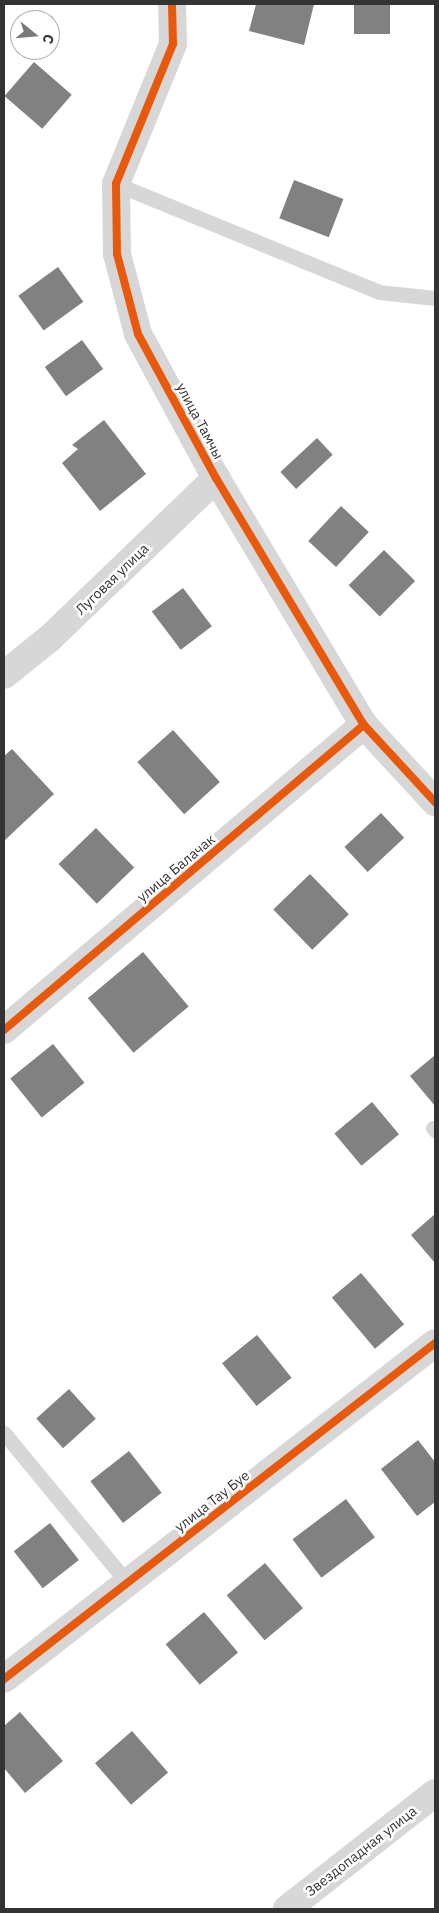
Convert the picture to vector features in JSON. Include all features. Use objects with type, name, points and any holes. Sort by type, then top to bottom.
[{"type":"street","name":"улица Тамчы","points":[[172,4],[173,44],[116,184],[116,254],[138,334],[216,478],[364,726],[435,802]]},
{"type":"street","name":"Луговая улица","points":[[4,675],[50,638],[216,478]]},
{"type":"street","name":"улица Балачак","points":[[4,1030],[364,726]]},
{"type":"street","name":"улица Тау Буе","points":[[4,1679],[435,1343]]},
{"type":"street","name":"Звездопадная улица","points":[[287,1909],[435,1793]]},
{"type":"lane","points":[[116,184],[379,292],[435,298]]},
{"type":"lane","points":[[4,1432],[127,1582]]},
{"type":"building","points":[[256,4],[314,4],[304,45],[249,31]]},
{"type":"building","points":[[354,4],[390,4],[390,34],[354,34]]},
{"type":"building","points":[[34,62],[72,95],[42,129],[4,96]]},
{"type":"building","points":[[294,180],[343,199],[329,237],[279,218]]},
{"type":"building","points":[[58,267],[83,302],[44,331],[18,296]]},
{"type":"building","points":[[82,340],[103,369],[66,396],[45,367]]},
{"type":"building","points":[[104,420],[146,474],[100,511],[62,463],[78,449],[72,445]]},
{"type":"building","points":[[317,438],[333,455],[296,489],[280,472]]},
{"type":"building","points":[[341,506],[369,532],[336,567],[308,541]]},
{"type":"building","points":[[384,550],[415,581],[380,616],[349,585]]},
{"type":"building","points":[[183,588],[212,626],[181,650],[152,611]]},
{"type":"building","points":[[173,730],[220,782],[184,814],[137,762]]},
{"type":"building","points":[[12,749],[54,794],[4,841],[4,756]]},
{"type":"building","points":[[381,813],[404,838],[368,872],[344,847]]},
{"type":"building","points":[[96,828],[134,868],[97,904],[59,864]]},
{"type":"building","points":[[310,874],[349,914],[312,950],[273,909]]},
{"type":"building","points":[[143,952],[189,1006],[133,1053],[88,998]]},
{"type":"building","points":[[53,1044],[84,1083],[42,1117],[10,1079]]},
{"type":"building","points":[[435,1055],[435,1106],[410,1076]]},
{"type":"building","points":[[372,1102],[399,1134],[361,1166],[334,1133]]},
{"type":"building","points":[[435,1214],[435,1263],[411,1235]]},
{"type":"building","points":[[361,1273],[404,1324],[375,1349],[332,1297]]},
{"type":"building","points":[[257,1335],[292,1378],[257,1406],[222,1363]]},
{"type":"building","points":[[69,1389],[96,1419],[63,1448],[36,1418]]},
{"type":"building","points":[[418,1440],[435,1462],[435,1502],[417,1516],[381,1469]]},
{"type":"building","points":[[129,1451],[162,1493],[123,1523],[90,1481]]},
{"type":"building","points":[[346,1499],[375,1537],[321,1578],[292,1539]]},
{"type":"building","points":[[50,1523],[79,1560],[43,1588],[14,1551]]},
{"type":"building","points":[[265,1563],[303,1608],[265,1640],[227,1595]]},
{"type":"building","points":[[204,1612],[238,1653],[200,1685],[166,1644]]},
{"type":"building","points":[[20,1712],[63,1761],[25,1793],[4,1768],[4,1726]]},
{"type":"building","points":[[132,1731],[168,1773],[131,1805],[95,1763]]},
{"type":"cycle path","points":[[172,4],[173,44],[116,184],[117,254],[138,334],[216,478],[364,725],[435,802]]},
{"type":"cycle path","points":[[4,1030],[364,725]]},
{"type":"cycle path","points":[[4,1679],[435,1343]]}]
